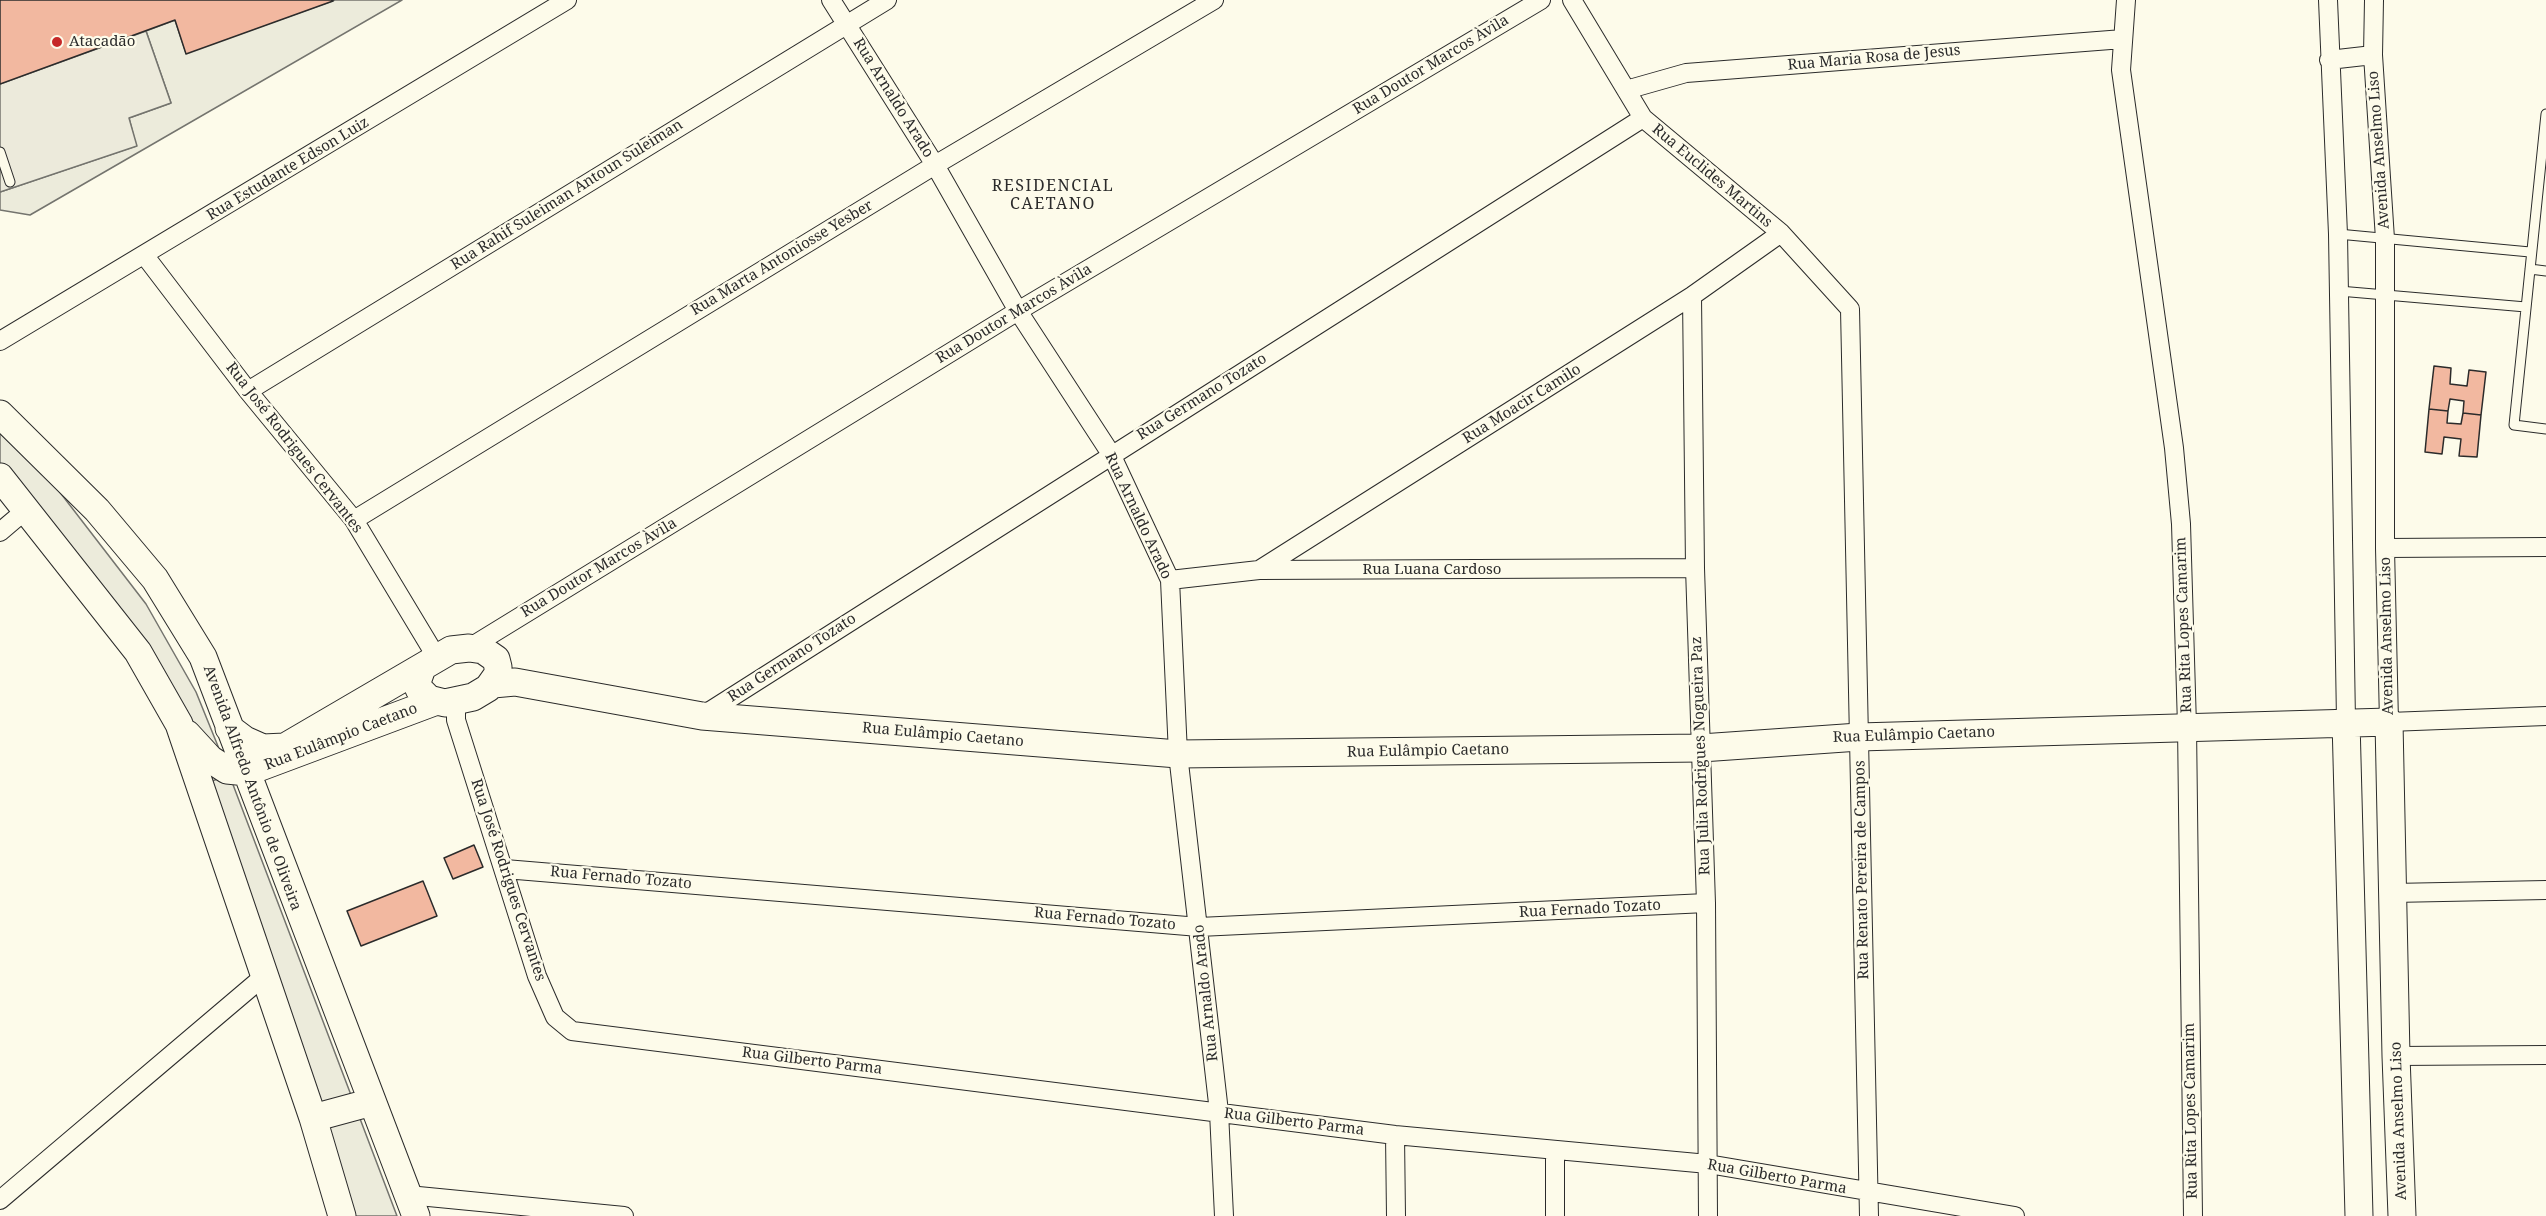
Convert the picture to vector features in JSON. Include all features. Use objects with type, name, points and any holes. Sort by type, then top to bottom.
[{"type":"street","name":"Rua Estudante Edson Luiz","points":[[3,342],[567,0]]},
{"type":"street","name":"Rua Arnaldo Arado","points":[[831,0],[935,165],[1018,311],[1111,454],[1170,580],[1178,754],[1219,1112],[1224,1216]]},
{"type":"street","name":"Rua Rahif Suleiman Antoun Suleiman","points":[[248,391],[887,0]]},
{"type":"street","name":"Rua Marta Antoniosse Yesber","points":[[354,520],[935,165],[1214,0]]},
{"type":"street","name":"Rua Doutor Marcos Àvila","points":[[481,644],[1018,311],[1541,0]]},
{"type":"street","name":"Rua Euclides Martins","points":[[1572,0],[1643,118],[1781,233],[1850,309]]},
{"type":"street","name":"Rua Rita Lopes Camarim","points":[[2126,0],[2121,70],[2174,448],[2181,524],[2187,726],[2193,1216]]},
{"type":"street","points":[[2328,0],[2338,234],[2346,721],[2359,1216]]},
{"type":"street","name":"Avenida Anselmo Liso","points":[[2374,0],[2373,55],[2385,239],[2385,548],[2396,1056],[2402,1216]]},
{"type":"street","name":"Rua Maria Rosa de Jesus","points":[[1626,90],[1686,73],[2123,39]]},
{"type":"street","name":"Avenida Anselmo Liso","points":[[2329,60],[2373,55]]},
{"type":"street","name":"Rua Germano Tozato","points":[[702,716],[1643,118]]},
{"type":"street","name":"Rua Moacir Camilo","points":[[1259,570],[1692,296],[1781,233]]},
{"type":"street","name":"Rua José Rodrigues Cervantes","points":[[145,256],[248,391],[354,520],[431,657]]},
{"type":"street","name":"Rua Julia Rodrigues Nogueira Paz","points":[[1692,296],[1695,568],[1706,903],[1708,1216]]},
{"type":"street","name":"Rua Renato Pereira de Campos","points":[[1850,309],[1869,1216]]},
{"type":"street","name":"Avenida Alfredo Antônio de Oliveira","points":[[0,414],[97,510],[155,579],[203,657],[412,1205]]},
{"type":"street","points":[[0,477],[138,652],[179,724],[313,1118],[342,1216]]},
{"type":"street","points":[[0,532],[27,509]]},
{"type":"street","points":[[2385,548],[2546,547]]},
{"type":"street","name":"Rua Luana Cardoso","points":[[1170,580],[1259,570],[1695,568]]},
{"type":"street","points":[[229,728],[244,741],[263,748],[285,747],[431,657],[481,644],[495,659],[502,680],[480,694],[448,707],[419,689],[417,682],[431,657]]},
{"type":"street","name":"Rua Eulâmpio Caetano","points":[[502,680],[702,716],[1178,754],[1701,748],[1859,737],[2346,721],[2389,722]]},
{"type":"street","name":"Rua José Rodrigues Cervantes","points":[[448,707],[505,868],[537,976],[555,1017],[572,1031]]},
{"type":"street","name":"Rua Eulâmpio Caetano","points":[[247,772],[448,707]]},
{"type":"street","points":[[2389,722],[2546,716]]},
{"type":"street","points":[[179,724],[210,759],[227,770],[247,772]]},
{"type":"street","name":"Rua Fernado Tozato","points":[[505,868],[1199,927],[1706,903]]},
{"type":"street","points":[[2392,893],[2546,890]]},
{"type":"street","points":[[0,1200],[263,976]]},
{"type":"street","name":"Rua Gilberto Parma","points":[[572,1031],[1395,1135],[1708,1164],[2015,1216]]},
{"type":"street","points":[[2396,1056],[2546,1054]]},
{"type":"street","points":[[313,1118],[372,1102]]},
{"type":"street","points":[[1395,1135],[1396,1216]]},
{"type":"street","points":[[1555,1150],[1555,1216]]},
{"type":"street","points":[[412,1205],[624,1216]]},
{"type":"lane","points":[[2546,114],[2514,425],[2546,429]]},
{"type":"lane","points":[[0,152],[10,182]]},
{"type":"lane","points":[[2338,234],[2530,252]]},
{"type":"lane","points":[[2530,269],[2546,271]]},
{"type":"lane","points":[[2339,291],[2526,307]]},
{"type":"shaded area","points":[[335,0],[402,0],[30,215],[0,210],[0,192],[136,146],[129,118],[171,103],[146,31],[175,20],[186,53]]},
{"type":"shaded area","points":[[146,31],[171,103],[129,118],[137,146],[0,192],[0,84]]},
{"type":"shaded area","points":[[0,433],[52,482],[146,604],[196,692],[224,761],[200,742],[0,464]]},
{"type":"shaded area","points":[[220,778],[232,782],[397,1216],[355,1216],[202,785]]},
{"type":"building","name":"Atacadão","points":[[0,0],[333,1],[186,54],[175,20],[0,84]]},
{"type":"building","points":[[2434,366],[2451,368],[2450,384],[2467,386],[2469,370],[2486,372],[2481,415],[2463,413],[2464,401],[2450,399],[2448,411],[2429,409]]},
{"type":"building","points":[[2429,409],[2448,411],[2447,423],[2461,424],[2463,413],[2481,415],[2477,457],[2459,456],[2461,439],[2444,437],[2442,454],[2425,452]]},
{"type":"building","points":[[474,845],[483,867],[453,879],[444,858]]},
{"type":"building","points":[[423,881],[437,916],[361,946],[347,911]]},
{"type":"place","name":"Atacadão","points":[[57,42]]},
{"type":"district","name":"RESIDENCIAL CAETANO","points":[[1053,195]]}]
